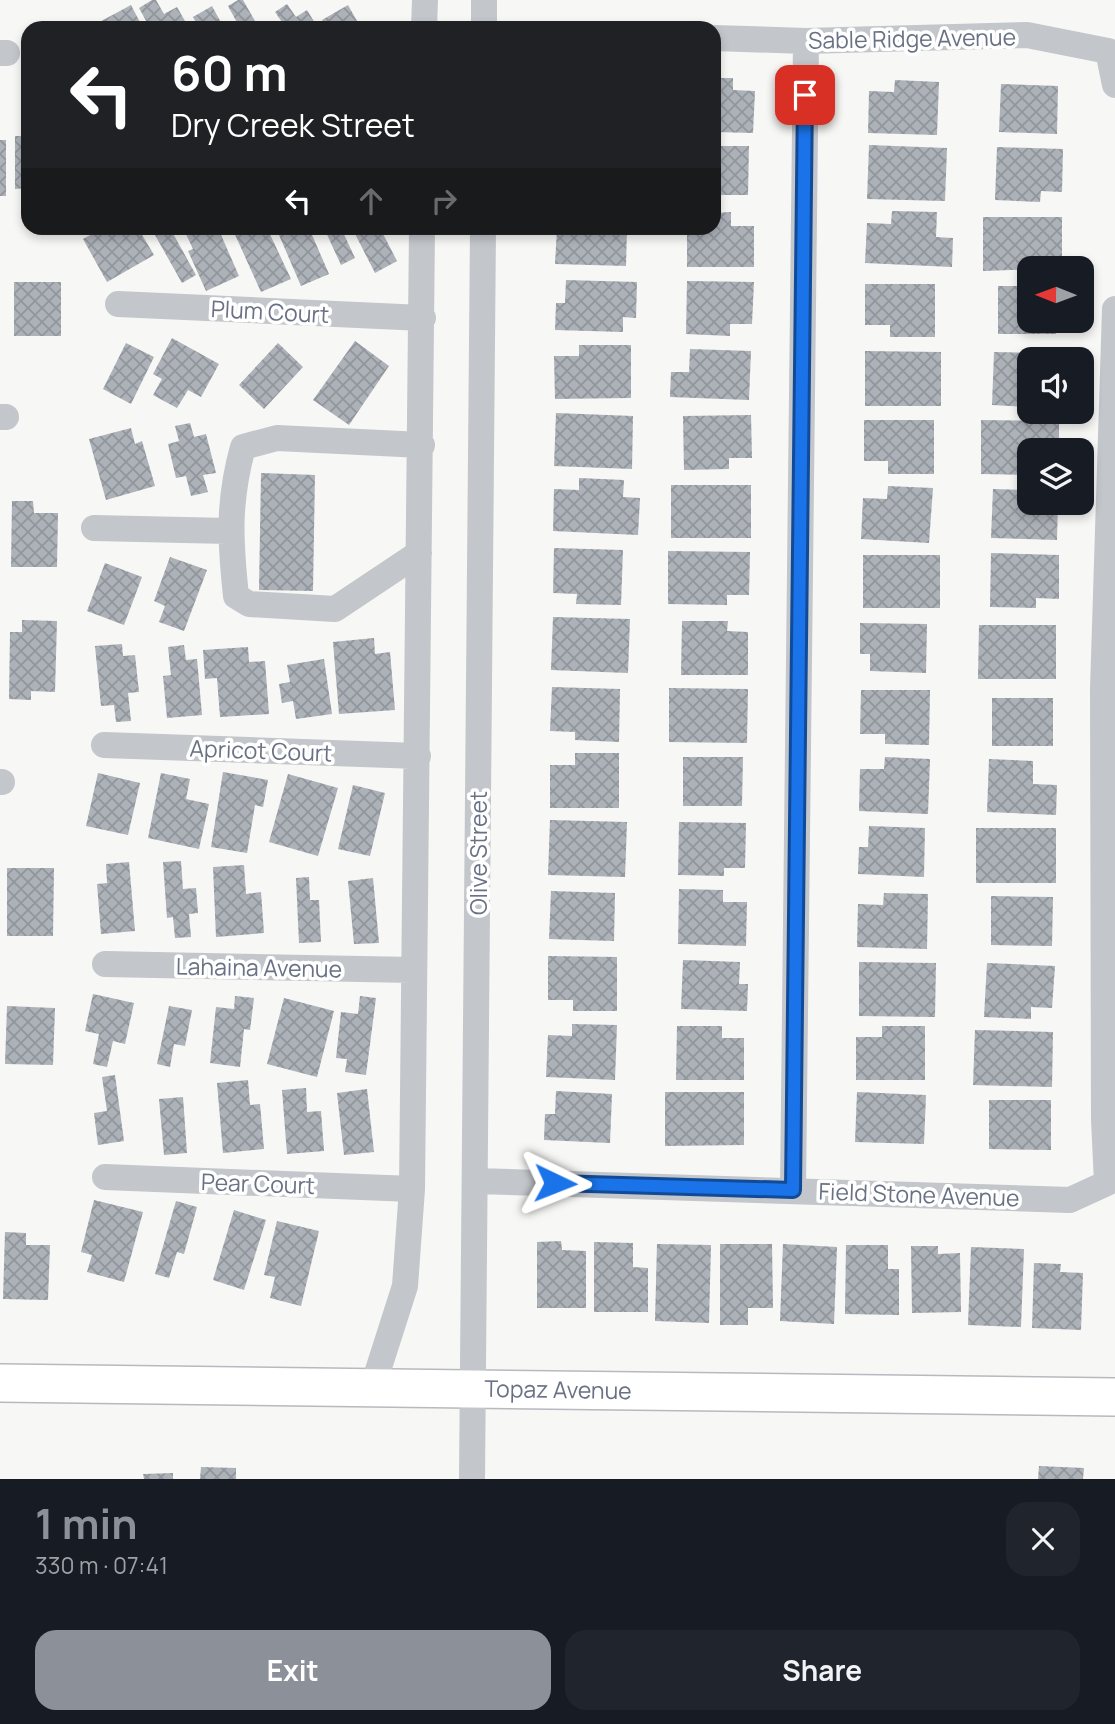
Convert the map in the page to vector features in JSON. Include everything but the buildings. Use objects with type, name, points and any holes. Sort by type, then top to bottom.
[{"type":"street","points":[[424,21],[425,0]]},
{"type":"street","points":[[484,0],[484,21]]},
{"type":"street","name":"Sable Ridge Avenue","points":[[721,38],[806,41],[1027,35],[1108,51],[1115,85]]},
{"type":"street","points":[[793,1190],[806,41]]},
{"type":"street","points":[[373,1386],[405,1286],[412,1189],[422,445],[422,235]]},
{"type":"street","name":"Olive Street","points":[[472,1479],[482,235]]},
{"type":"street","name":"Plum Court","points":[[118,304],[423,318]]},
{"type":"street","points":[[1109,689],[1115,309]]},
{"type":"street","points":[[419,553],[335,609],[249,604],[236,596],[229,531],[232,485],[243,447],[277,438],[422,445]]},
{"type":"street","points":[[94,528],[229,531]]},
{"type":"street","name":"Field Stone Avenue","points":[[476,1181],[1070,1200],[1107,1183],[1104,1119],[1109,689]]},
{"type":"street","name":"Apricot Court","points":[[104,745],[418,756]]},
{"type":"street","name":"Lahaina Avenue","points":[[105,964],[414,970]]},
{"type":"street","name":"Pear Court","points":[[105,1177],[412,1189]]},
{"type":"street","name":"Topaz Avenue","points":[[0,1383],[1115,1397]]},
{"type":"route","points":[[555,1183],[793,1190],[805,95]]}]
